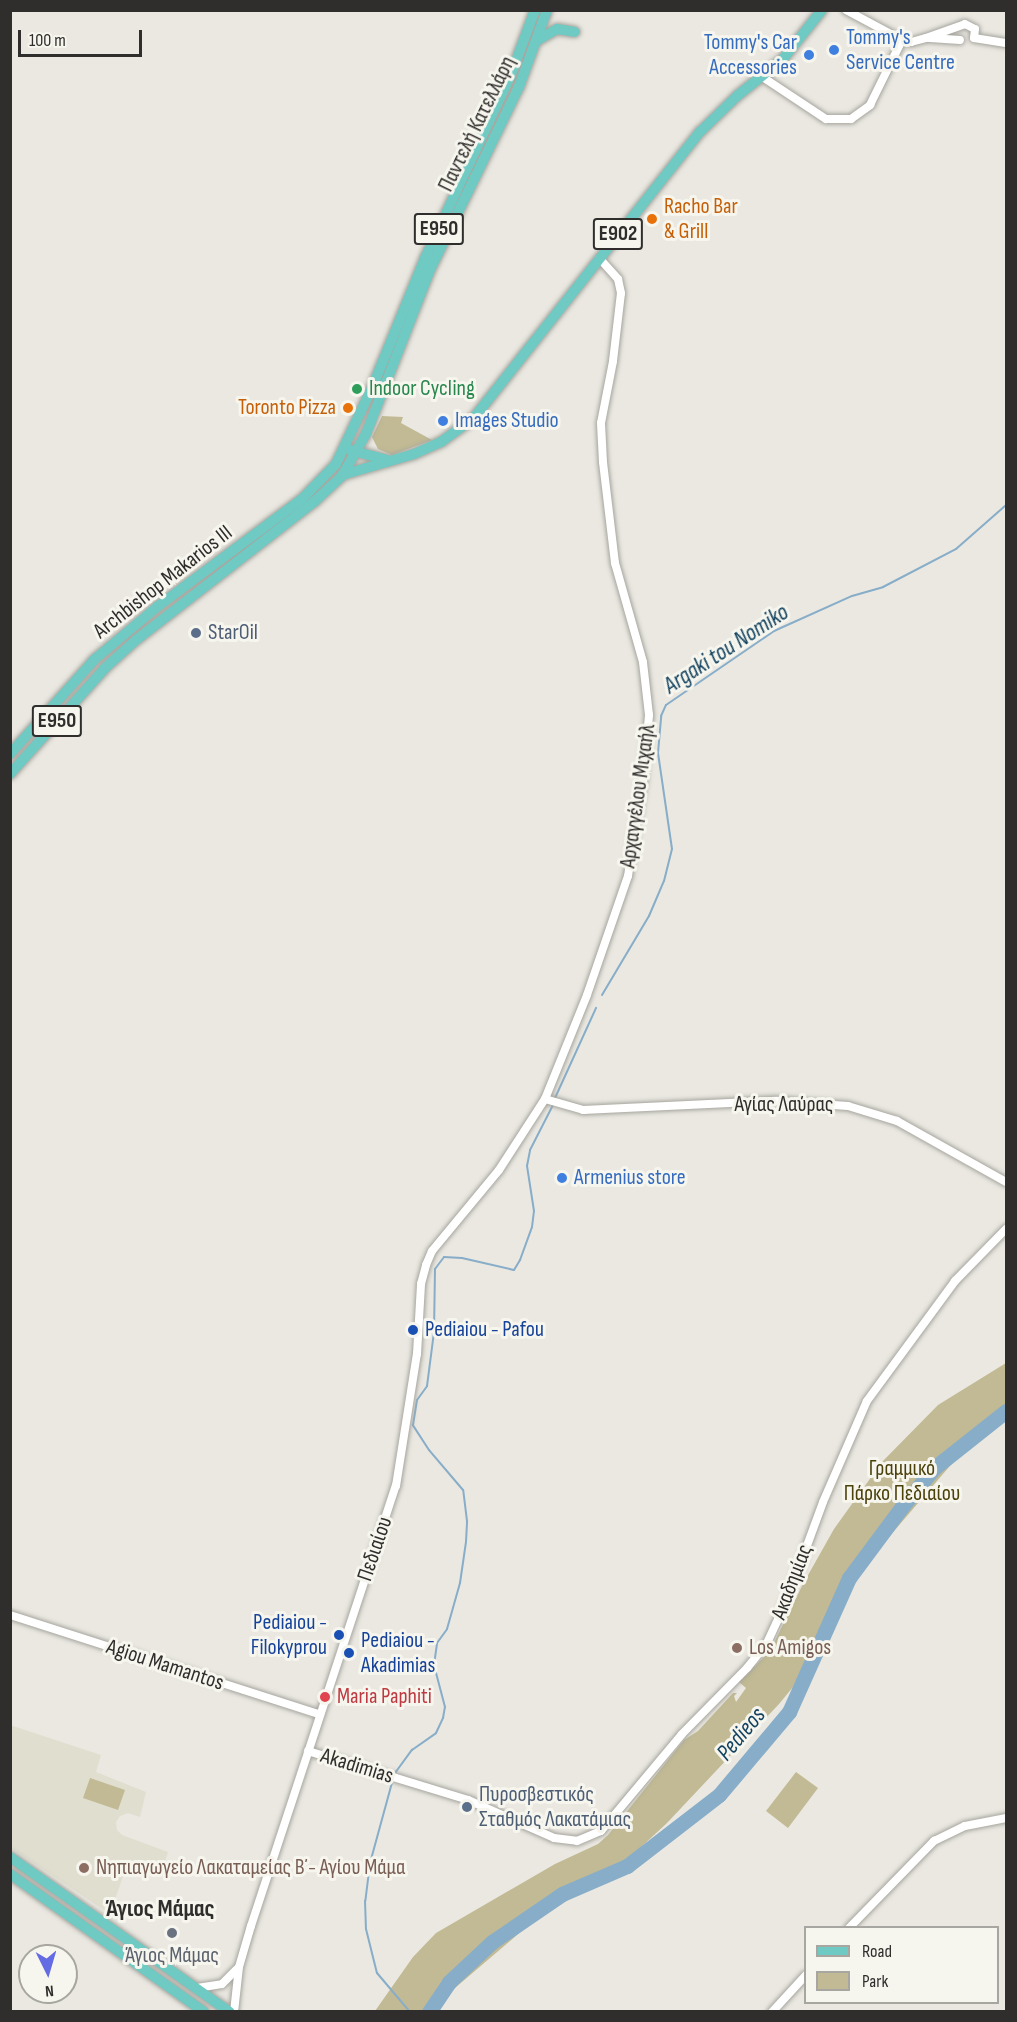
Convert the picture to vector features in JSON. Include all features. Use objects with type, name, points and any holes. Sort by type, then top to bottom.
[{"type":"main road","name":"Παντελή Κατελλάρη","points":[[345,448],[426,256],[510,78],[535,10]]},
{"type":"main road","name":"Παντελή Κατελλάρη","points":[[357,452],[429,272],[519,87],[547,10]]},
{"type":"main road","name":"E902","points":[[599,258],[700,132],[783,59],[822,10]]},
{"type":"main road","points":[[538,40],[557,29],[575,32]]},
{"type":"main road","name":"Archbishop Makarios III","points":[[342,476],[394,461],[441,442],[473,419],[599,258]]},
{"type":"main road","points":[[345,448],[394,461]]},
{"type":"main road","name":"Archbishop Makarios III","points":[[10,754],[95,659],[157,607],[303,498],[332,469],[345,448]]},
{"type":"main road","name":"Archbishop Makarios III","points":[[10,774],[105,668],[171,611],[314,502],[342,476],[357,452]]},
{"type":"main road","points":[[10,1857],[232,2012]]},
{"type":"main road","points":[[10,1874],[204,2012]]},
{"type":"street","points":[[846,10],[902,40],[911,42],[965,24],[971,25],[976,33],[974,38]]},
{"type":"street","points":[[959,27],[957,35],[960,40]]},
{"type":"street","points":[[926,38],[966,42],[974,38],[1006,43]]},
{"type":"street","points":[[761,76],[826,119],[851,119],[870,105],[902,40]]},
{"type":"street","name":"Αρχαγγέλου Μιχαήλ","points":[[516,1145],[547,1100],[587,995],[628,876],[649,731],[643,662],[615,562],[601,438],[601,423],[613,361],[620,285],[599,258]]},
{"type":"street","name":"Αγίας Λαύρας","points":[[547,1100],[584,1110],[777,1101],[848,1106],[897,1121],[1006,1182]]},
{"type":"street","name":"Πεδιαίου","points":[[232,2012],[239,1967],[319,1714],[396,1486],[417,1354],[421,1284],[426,1265],[432,1251],[499,1170],[516,1145]]},
{"type":"street","name":"Ακαδημίας","points":[[406,1781],[500,1812],[554,1838],[577,1841],[601,1831],[682,1734],[747,1668],[767,1643],[787,1600],[822,1502],[867,1401],[955,1281],[1006,1229]]},
{"type":"street","name":"Agiou Mamantos","points":[[10,1615],[319,1714]]},
{"type":"street","name":"Akadimias","points":[[308,1751],[406,1781]]},
{"type":"street","points":[[851,1926],[934,1841],[965,1827],[1006,1818]]},
{"type":"street","points":[[197,1988],[222,1984],[239,1967]]},
{"type":"street","points":[[772,2012],[804,1977]]},
{"type":"shaded area","points":[[10,1725],[101,1755],[96,1772],[146,1792],[140,1817],[128,1813],[120,1816],[116,1822],[117,1830],[122,1835],[168,1852],[162,1872],[128,1862],[110,1914],[11,1848]]},
{"type":"green space","points":[[382,416],[403,417],[401,423],[432,440],[392,455],[378,449],[372,437]]},
{"type":"green space","name":"Γραμμικό Πάρκο Πεδιαίου","points":[[1006,1363],[1006,1406],[961,1453],[840,1594],[793,1687],[667,1823],[626,1861],[565,1894],[428,2011],[375,2011],[413,1957],[436,1933],[555,1864],[598,1844],[608,1835],[684,1740],[698,1731],[733,1693],[737,1693],[734,1696],[736,1702],[746,1688],[739,1682],[770,1651],[803,1584],[834,1529],[882,1462],[938,1405]]},
{"type":"green space","points":[[796,1772],[818,1788],[788,1828],[766,1811]]},
{"type":"green space","points":[[90,1778],[125,1790],[118,1810],[83,1798]]},
{"type":"waterway","name":"Argaki tou Nomiko","points":[[602,995],[649,916],[664,881],[672,849],[658,753],[661,716],[666,705],[774,631],[852,596],[883,587],[956,549],[1006,505]]},
{"type":"waterway","name":"Argaki tou Nomiko","points":[[555,1098],[596,1008]]},
{"type":"waterway","name":"Argaki tou Nomiko","points":[[395,1773],[412,1750],[436,1733],[443,1718],[445,1707],[434,1665],[437,1643],[447,1629],[460,1583],[466,1542],[467,1521],[463,1490],[429,1450],[413,1425],[417,1400],[427,1386],[434,1332],[435,1269],[444,1257],[462,1258],[514,1270],[532,1227],[534,1211],[527,1166],[530,1150],[554,1103]]},
{"type":"waterway","name":"Pedieos","points":[[429,2012],[449,1982],[492,1942],[562,1894],[627,1866],[719,1795],[789,1712],[849,1578],[901,1508],[934,1468],[1006,1411]]},
{"type":"waterway","name":"Argaki tou Nomiko","points":[[393,1779],[370,1863],[365,1901],[366,1929],[377,1973],[410,2012]]},
{"type":"place","name":"Tommy's Service Centre","points":[[834,50]]},
{"type":"place","name":"Tommy's Car Accessories","points":[[809,55]]},
{"type":"place","name":"Racho Bar & Grill","points":[[652,219]]},
{"type":"place","name":"Indoor Cycling","points":[[357,389]]},
{"type":"place","name":"Toronto Pizza","points":[[348,408]]},
{"type":"place","name":"Images Studio","points":[[443,421]]},
{"type":"place","name":"StarOil","points":[[196,633]]},
{"type":"place","name":"Armenius store","points":[[562,1178]]},
{"type":"place","name":"Pediaiou - Pafou","points":[[413,1330]]},
{"type":"place","name":"Pediaiou - Filokyprou","points":[[339,1635]]},
{"type":"place","name":"Los Amigos","points":[[737,1648]]},
{"type":"place","name":"Pediaiou - Akadimias","points":[[349,1653]]},
{"type":"place","name":"Maria Paphiti","points":[[325,1697]]},
{"type":"place","name":"Πυροσβεστικός Σταθμός Λακατάμιας","points":[[467,1807]]},
{"type":"place","name":"Νηπιαγωγείο Λακαταμείας Β΄- Αγίου Μάμα","points":[[84,1868]]},
{"type":"place","name":"Άγιος Μάμας","points":[[172,1933]]},
{"type":"district","name":"Άγιος Μάμας","points":[[160,1909]]}]
